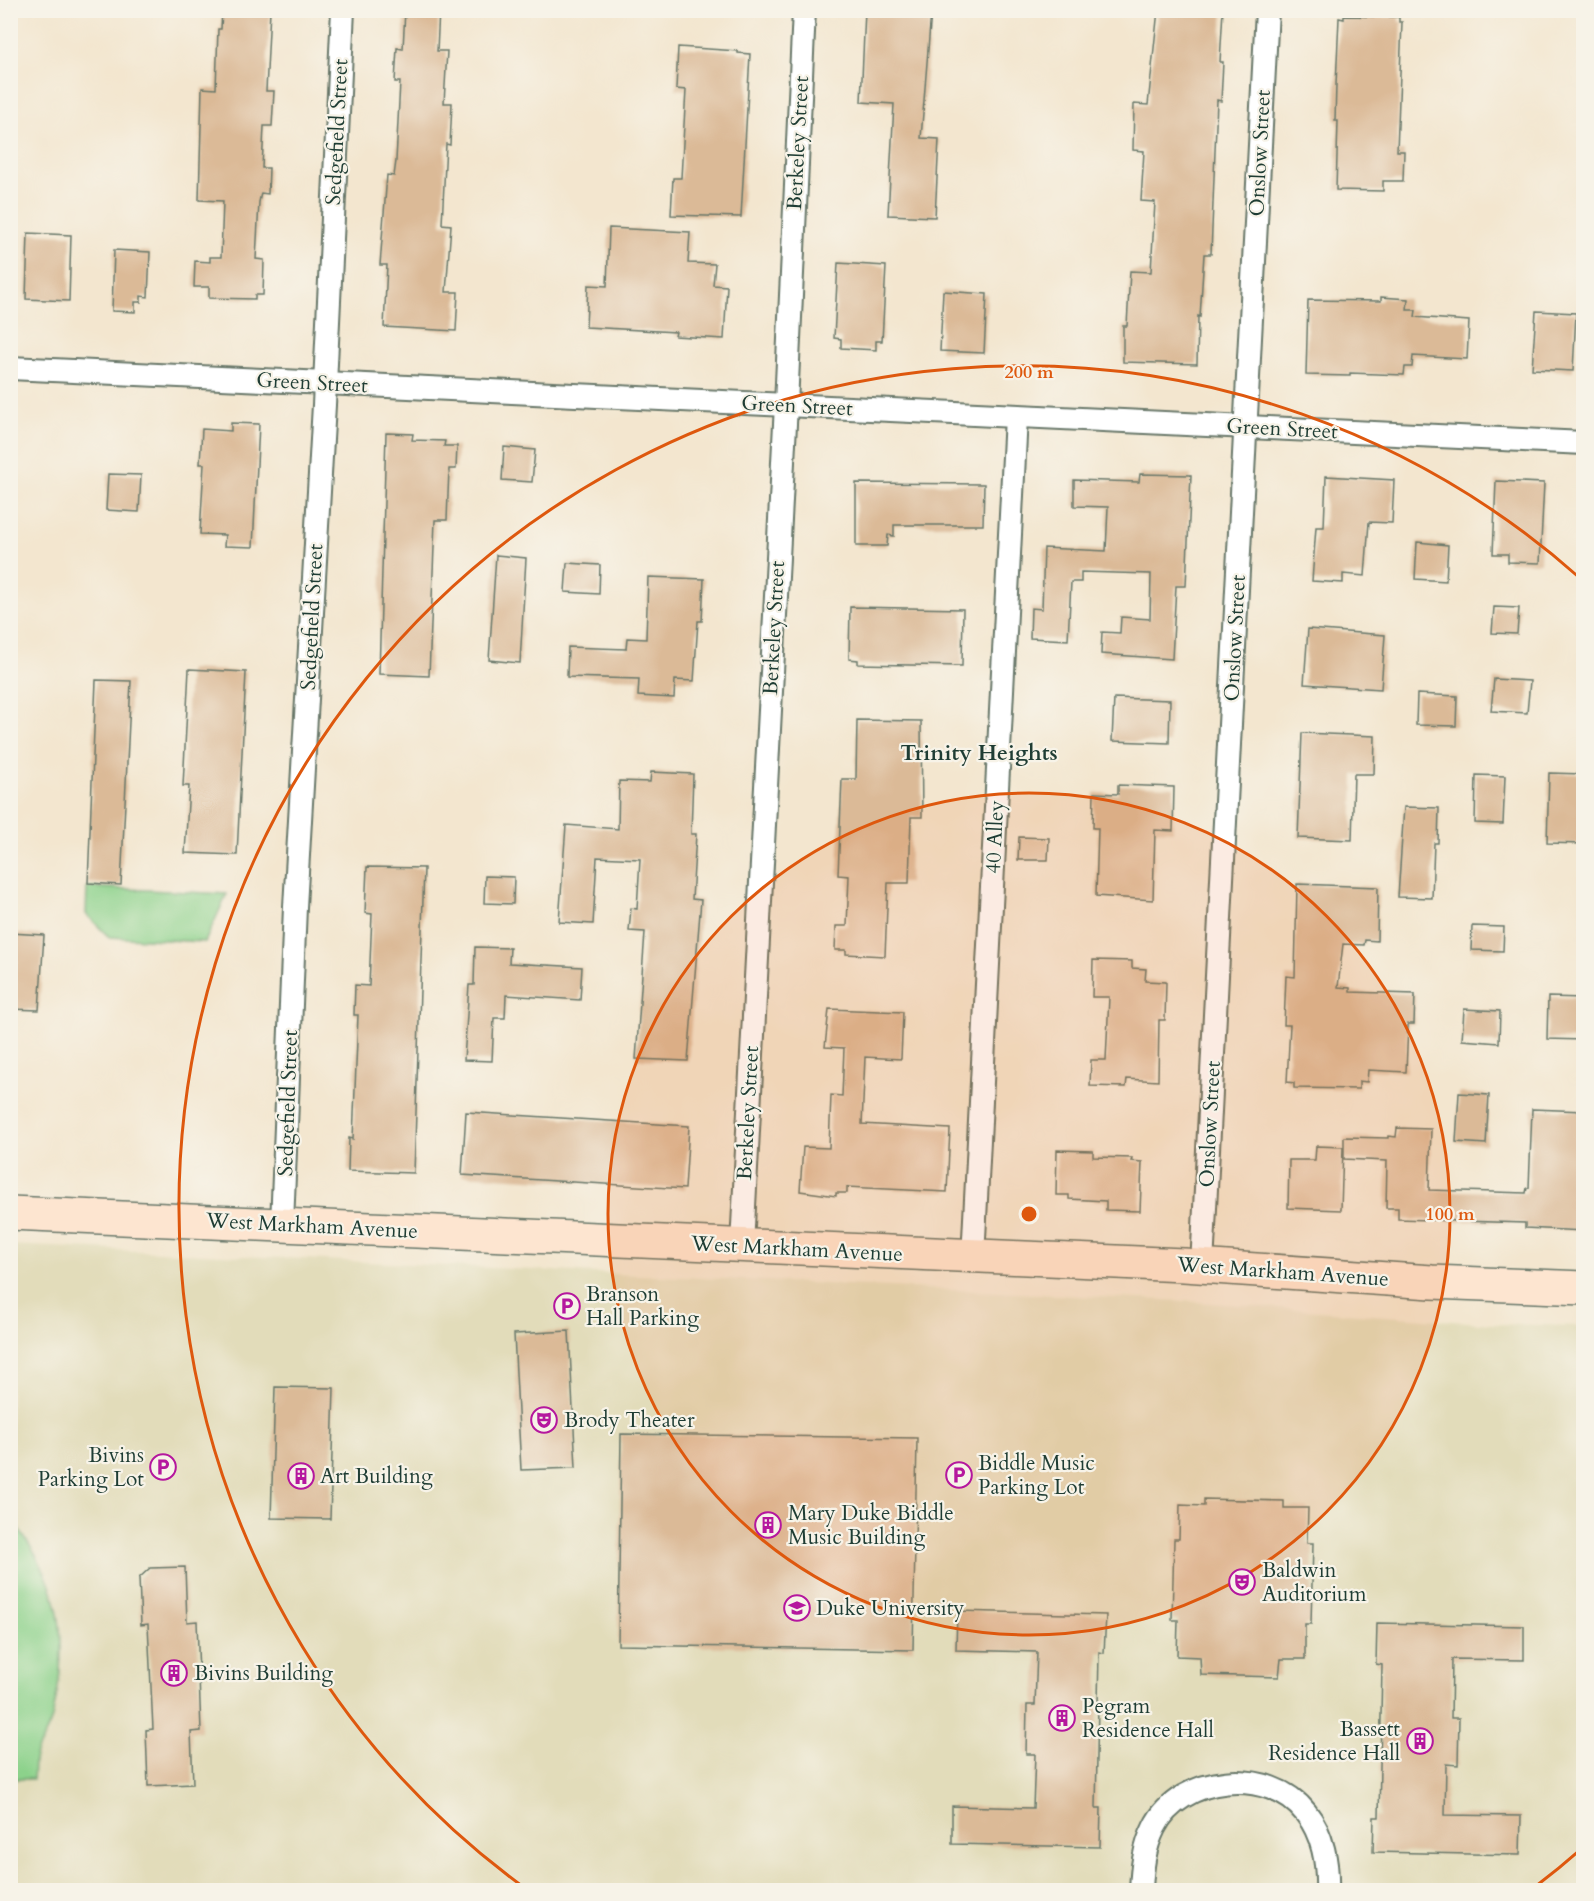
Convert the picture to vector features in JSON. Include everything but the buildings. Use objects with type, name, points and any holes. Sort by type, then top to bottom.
[{"type":"street","name":"Sedgefield Street","points":[[282,1224],[295,907],[325,383],[343,10]]},
{"type":"street","name":"Berkeley Street","points":[[742,1245],[786,405],[804,10]]},
{"type":"street","name":"Onslow Street","points":[[1202,1266],[1267,10]]},
{"type":"street","name":"Green Street","points":[[10,368],[1584,443]]},
{"type":"street","name":"40 Alley","points":[[973,1258],[1016,417]]},
{"type":"street","name":"West Markham Avenue","points":[[10,1213],[742,1245],[973,1258],[1202,1266],[1432,1282],[1584,1288]]},
{"type":"street","points":[[1142,1890],[1146,1848],[1155,1826],[1169,1809],[1188,1794],[1207,1785],[1234,1781],[1268,1787],[1290,1798],[1305,1810],[1316,1826],[1323,1848],[1327,1890]]},
{"type":"shaded area","name":"Duke University","points":[[11,1245],[1183,1301],[1492,1324],[1583,1326],[1583,1890],[11,1890]]},
{"type":"green space","points":[[87,887],[227,894],[205,942],[109,937],[86,914]]},
{"type":"green space","points":[[11,1519],[42,1566],[58,1612],[61,1637],[58,1689],[51,1723],[35,1756],[33,1779],[11,1779]]},
{"type":"place","name":"Branson Hall Parking","points":[[567,1306]]},
{"type":"place","name":"Brody Theater","points":[[544,1420]]},
{"type":"place","name":"Bivins Parking Lot","points":[[163,1467]]},
{"type":"place","name":"Biddle Music Parking Lot","points":[[959,1475]]},
{"type":"place","name":"Art Building","points":[[301,1476]]},
{"type":"place","name":"Mary Duke Biddle Music Building","points":[[768,1525]]},
{"type":"place","name":"Baldwin Auditorium","points":[[1242,1582]]},
{"type":"place","name":"Duke University","points":[[797,1608]]},
{"type":"place","name":"Bivins Building","points":[[174,1673]]},
{"type":"place","name":"Pegram Residence Hall","points":[[1062,1718]]},
{"type":"place","name":"Bassett Residence Hall","points":[[1420,1741]]},
{"type":"district","name":"Trinity Heights","points":[[979,753]]}]
